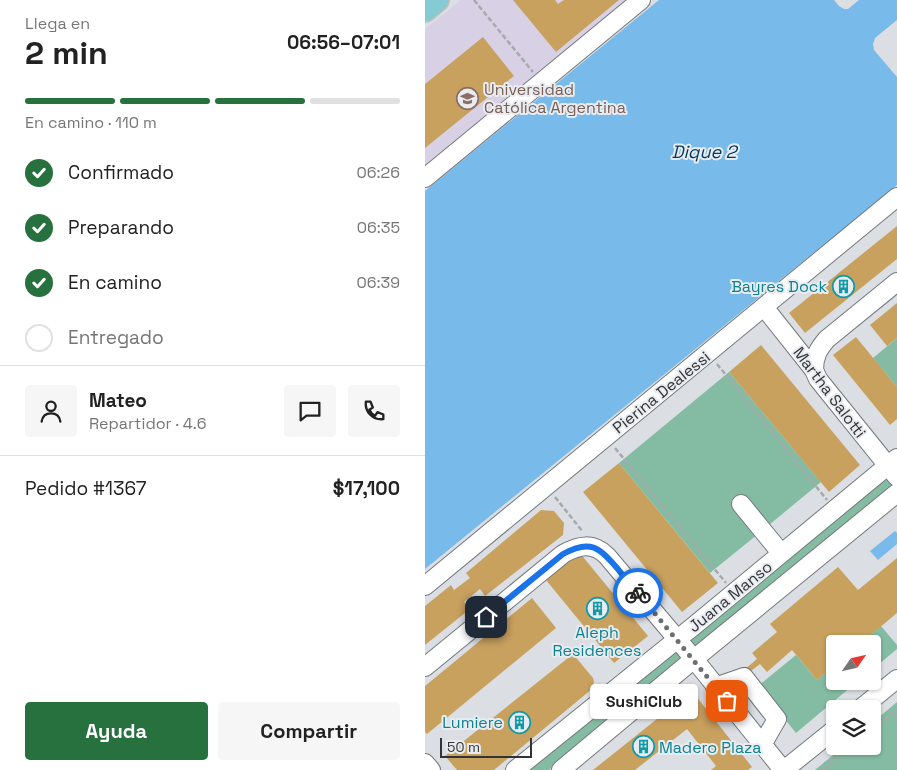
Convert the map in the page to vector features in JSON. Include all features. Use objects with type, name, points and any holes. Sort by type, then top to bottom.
[{"type":"main road","points":[[425,11],[438,0]]},
{"type":"street","points":[[425,178],[641,0]]},
{"type":"street","name":"Pierina Dealessi","points":[[425,586],[897,198]]},
{"type":"street","points":[[814,370],[814,358],[820,346],[897,282]]},
{"type":"street","name":"Martha Salotti","points":[[764,307],[814,370],[822,384],[894,467]]},
{"type":"street","name":"Juana Manso","points":[[515,770],[835,510],[894,467]]},
{"type":"street","name":"Juana Manso","points":[[561,770],[693,659],[897,493]]},
{"type":"street","points":[[741,504],[781,554]]},
{"type":"street","points":[[425,667],[563,554],[587,546],[597,548],[607,556],[783,770],[826,736]]},
{"type":"street","points":[[715,686],[744,677],[777,719],[762,745]]},
{"type":"street","points":[[871,700],[897,679]]},
{"type":"street","points":[[744,686],[775,724]]},
{"type":"street","points":[[425,763],[431,770]]},
{"type":"path","points":[[474,0],[541,82]]},
{"type":"path","points":[[708,353],[835,510]]},
{"type":"path","points":[[606,437],[734,593]]},
{"type":"path","points":[[546,486],[597,548]]},
{"type":"path","points":[[881,723],[897,710]]},
{"type":"path","points":[[823,770],[841,755]]},
{"type":"shaded area","name":"Universidad Católica Argentina","points":[[461,0],[634,0],[425,167],[425,29]]},
{"type":"green space","points":[[897,338],[897,387],[873,358]]},
{"type":"green space","points":[[729,372],[821,482],[769,525],[745,496],[734,504],[758,534],[710,573],[619,463]]},
{"type":"green space","points":[[897,465],[897,485],[549,770],[524,770]]},
{"type":"green space","points":[[881,626],[897,645],[897,649],[881,662],[881,635],[870,635]]},
{"type":"green space","points":[[796,655],[817,680],[826,672],[826,690],[847,690],[835,700],[826,700],[826,708],[796,733],[758,686]]},
{"type":"green space","points":[[897,702],[897,770],[815,770],[833,755],[881,755],[881,715]]},
{"type":"water","name":"Dique 2","points":[[659,0],[834,0],[839,6],[848,9],[859,0],[897,0],[897,20],[875,38],[873,44],[874,50],[897,77],[897,185],[425,569],[425,191]]},
{"type":"water","points":[[895,531],[897,533],[897,544],[878,560],[870,551]]},
{"type":"building","points":[[513,0],[555,0],[558,4],[564,0],[619,0],[556,52]]},
{"type":"building","points":[[483,37],[514,76],[425,148],[425,84]]},
{"type":"building","name":"Bayres Dock","points":[[897,226],[897,259],[805,333],[789,313]]},
{"type":"building","points":[[897,303],[897,338],[887,346],[870,325]]},
{"type":"building","points":[[856,337],[897,387],[897,419],[890,425],[833,355]]},
{"type":"building","points":[[761,345],[860,465],[829,492],[729,372]]},
{"type":"building","points":[[619,463],[718,583],[682,612],[583,492]]},
{"type":"building","points":[[541,510],[554,511],[564,523],[563,535],[485,596],[480,589],[464,602],[470,609],[425,645],[425,606],[451,585],[454,590],[470,578],[466,573]]},
{"type":"building","name":"Aleph Residences","points":[[579,552],[648,636],[614,663],[546,580]]},
{"type":"building","points":[[897,558],[897,613],[871,635],[826,635],[826,672],[817,680],[792,650],[767,672],[760,664],[747,674],[744,670],[757,659],[752,653],[777,632],[770,624],[838,567],[858,590]]},
{"type":"building","name":"Lumiere","points":[[532,598],[556,628],[427,734],[425,732],[425,686]]},
{"type":"building","name":"Lumiere","points":[[573,654],[593,678],[592,689],[494,770],[457,770],[445,756]]},
{"type":"building","name":"Madero Plaza","points":[[692,691],[752,767],[748,770],[711,770],[716,766],[687,729],[635,770],[593,770]]},
{"type":"way so far","points":[[638,593],[727,701]]},
{"type":"place","name":"Universidad Católica Argentina","points":[[468,98]]},
{"type":"place","name":"Bayres Dock","points":[[843,286]]},
{"type":"place","name":"Aleph Residences","points":[[597,608]]},
{"type":"place","name":"SushiClub","points":[[727,701]]},
{"type":"place","name":"Lumiere","points":[[519,722]]},
{"type":"place","name":"Madero Plaza","points":[[643,747]]},
{"type":"route","points":[[486,617],[563,554],[587,546],[597,548],[604,554],[638,593]]}]
